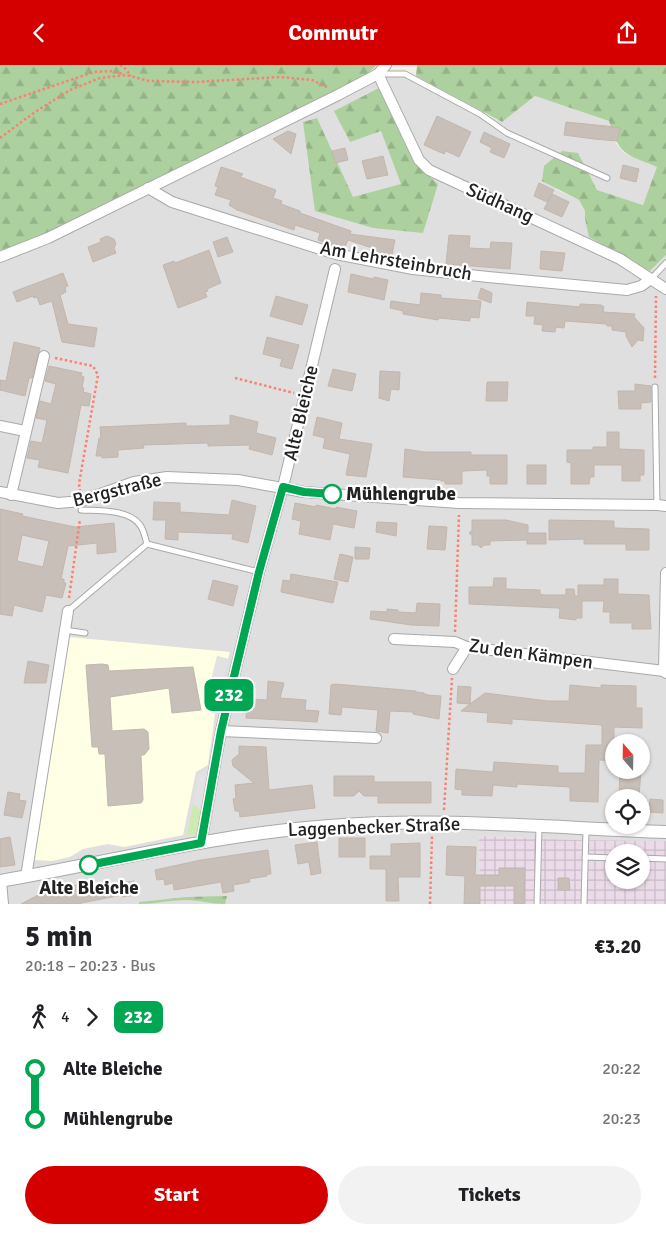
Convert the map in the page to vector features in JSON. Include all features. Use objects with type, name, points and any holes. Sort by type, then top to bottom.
[{"type":"street","points":[[0,257],[48,238],[338,95],[378,75],[386,65]]},
{"type":"street","name":"Südhang","points":[[378,75],[419,160],[429,170],[612,255],[666,289]]},
{"type":"street","name":"Am Lehrsteinbruch","points":[[148,188],[172,202],[336,254],[413,269],[627,290],[653,280]]},
{"type":"street","name":"Alte Bleiche","points":[[201,843],[221,731],[259,572],[283,487],[335,269]]},
{"type":"street","name":"Bergstraße","points":[[44,356],[25,431],[5,493],[81,506],[134,482],[162,477],[238,480],[283,487]]},
{"type":"street","points":[[0,426],[25,431]]},
{"type":"street","points":[[283,487],[313,493],[459,503],[661,506]]},
{"type":"street","points":[[665,672],[666,573]]},
{"type":"street","points":[[26,877],[68,611]]},
{"type":"street","name":"Zu den Kämpen","points":[[394,639],[455,642],[467,647],[665,672]]},
{"type":"street","points":[[453,669],[467,647]]},
{"type":"street","points":[[221,731],[376,738]]},
{"type":"street","name":"Laggenbecker Straße","points":[[0,881],[201,843],[287,830],[330,826],[437,823],[539,825],[666,831]]},
{"type":"street","points":[[0,881],[3,904]]},
{"type":"lane","points":[[378,75],[405,74],[480,114],[507,133],[607,178]]},
{"type":"lane","points":[[653,280],[666,263]]},
{"type":"lane","points":[[656,387],[661,506]]},
{"type":"lane","points":[[81,506],[124,514],[136,520],[141,526],[147,544]]},
{"type":"lane","points":[[147,544],[259,572]]},
{"type":"lane","points":[[68,611],[147,544]]},
{"type":"lane","points":[[64,630],[85,633]]},
{"type":"lane","points":[[537,904],[539,825]]},
{"type":"lane","points":[[584,904],[586,828]]},
{"type":"lane","points":[[585,857],[605,858]]},
{"type":"lane","points":[[650,858],[666,859]]},
{"type":"path","points":[[120,65],[131,76]]},
{"type":"path","points":[[0,104],[94,72],[114,71],[149,81],[196,82],[280,77],[312,80],[338,95]]},
{"type":"path","points":[[0,138],[35,112],[70,90],[100,78],[126,75]]},
{"type":"path","points":[[653,280],[656,387]]},
{"type":"path","points":[[44,356],[93,365],[98,375],[79,484],[81,506],[68,611]]},
{"type":"path","points":[[235,379],[305,396]]},
{"type":"path","points":[[455,642],[459,503]]},
{"type":"path","points":[[430,904],[431,838],[444,811],[453,669]]},
{"type":"shaded area","points":[[375,68],[398,74],[502,122],[535,96],[609,121],[615,142],[624,153],[658,167],[643,205],[597,190],[555,189],[579,200],[585,211],[585,220],[650,271],[666,255],[666,841],[479,836],[480,904],[0,904],[0,251],[45,234],[366,75]]},
{"type":"shaded area","points":[[69,637],[230,652],[228,659],[217,656],[212,706],[216,707],[208,765],[196,772],[183,835],[124,847],[108,844],[83,849],[70,857],[52,861],[35,860],[31,856]]},
{"type":"shaded area","points":[[217,656],[228,659],[216,707],[212,706],[209,688]]},
{"type":"shaded area","points":[[209,769],[202,811],[193,804],[198,775]]},
{"type":"shaded area","points":[[479,836],[666,841],[666,904],[480,904]]},
{"type":"green space","points":[[0,65],[377,65],[366,75],[45,234],[0,251]]},
{"type":"green space","points":[[417,65],[666,65],[666,255],[650,271],[589,237],[585,211],[579,200],[542,181],[544,166],[562,151],[578,153],[597,190],[643,205],[657,167],[625,152],[617,141],[609,121],[535,96],[502,122],[416,76]]},
{"type":"green space","points":[[379,88],[414,163],[438,184],[423,233],[373,228],[315,211],[303,122],[317,118],[353,197],[401,184],[381,131],[350,142],[334,111]]},
{"type":"green space","points":[[193,804],[202,811],[199,827],[196,834],[187,835]]},
{"type":"green space","points":[[227,896],[225,904],[186,900],[139,904],[139,902],[187,897]]},
{"type":"building","points":[[437,116],[471,132],[459,157],[446,151],[444,154],[424,145]]},
{"type":"building","points":[[566,122],[620,128],[617,141],[564,135]]},
{"type":"building","points":[[288,131],[296,134],[291,154],[273,139]]},
{"type":"building","points":[[484,132],[510,144],[504,158],[490,152],[492,148],[480,142]]},
{"type":"building","points":[[345,148],[348,160],[335,163],[332,151]]},
{"type":"building","points":[[383,156],[388,175],[367,179],[362,161]]},
{"type":"building","points":[[623,165],[639,169],[636,182],[620,178]]},
{"type":"building","points":[[221,167],[243,174],[240,177],[276,190],[273,198],[282,201],[281,204],[300,211],[300,213],[351,231],[350,234],[395,240],[392,255],[371,252],[372,248],[348,240],[345,247],[336,244],[335,247],[318,240],[320,233],[295,225],[294,230],[237,210],[229,205],[231,200],[215,195],[218,187],[215,186]]},
{"type":"building","points":[[539,183],[554,190],[547,202],[534,196]]},
{"type":"building","points":[[552,194],[569,202],[562,217],[544,209]]},
{"type":"building","points":[[449,235],[470,236],[469,248],[490,249],[491,242],[512,243],[510,269],[446,264]]},
{"type":"building","points":[[107,236],[114,239],[116,253],[93,262],[88,247],[101,242],[100,239]]},
{"type":"building","points":[[227,237],[233,252],[218,257],[213,242]]},
{"type":"building","points":[[209,250],[221,283],[207,289],[208,291],[205,292],[207,297],[178,308],[163,265],[174,261],[175,263]]},
{"type":"building","points":[[541,251],[565,253],[562,271],[540,269]]},
{"type":"building","points":[[63,273],[68,286],[65,287],[66,292],[60,295],[68,324],[97,328],[94,347],[62,342],[52,301],[40,305],[37,297],[34,298],[33,296],[17,302],[13,292]]},
{"type":"building","points":[[351,274],[388,280],[384,300],[348,292]]},
{"type":"building","points":[[481,288],[492,293],[491,303],[478,298]]},
{"type":"building","points":[[421,293],[441,295],[441,298],[481,301],[479,318],[470,317],[470,321],[439,318],[438,320],[403,314],[403,311],[390,308],[391,301],[420,305]]},
{"type":"building","points":[[276,296],[308,305],[302,325],[270,316]]},
{"type":"building","points":[[527,302],[580,307],[580,304],[601,305],[604,307],[603,312],[635,314],[634,317],[644,328],[643,341],[638,340],[632,347],[626,332],[612,330],[612,326],[607,326],[607,324],[565,321],[564,328],[556,327],[555,332],[542,331],[543,325],[534,324],[535,316],[526,316]]},
{"type":"building","points":[[267,337],[299,345],[292,369],[280,366],[282,359],[263,354]]},
{"type":"building","points":[[14,342],[40,348],[32,378],[29,378],[25,396],[0,390],[0,380],[6,381]]},
{"type":"building","points":[[49,366],[82,373],[81,376],[84,377],[83,392],[91,394],[89,406],[81,405],[68,473],[38,467],[40,460],[27,458],[31,441],[42,443],[47,420],[36,418],[40,401],[51,404],[56,384],[45,381]]},
{"type":"building","points":[[333,369],[356,374],[352,391],[328,386]]},
{"type":"building","points":[[380,371],[400,372],[399,390],[391,389],[389,401],[379,398]]},
{"type":"building","points":[[487,382],[508,382],[507,401],[486,401]]},
{"type":"building","points":[[635,384],[651,386],[651,402],[641,403],[641,409],[619,409],[618,391],[635,391]]},
{"type":"building","points":[[230,415],[258,422],[256,433],[276,438],[272,455],[249,449],[250,445],[208,446],[208,443],[143,445],[144,448],[118,450],[118,457],[102,458],[102,456],[96,456],[99,438],[101,438],[100,427],[186,423],[186,426],[230,425]]},
{"type":"building","points":[[317,417],[342,423],[339,439],[372,444],[366,477],[346,475],[350,454],[323,448],[325,438],[313,435]]},
{"type":"building","points":[[607,432],[619,432],[619,449],[644,450],[644,475],[640,475],[640,481],[622,481],[622,465],[594,465],[594,477],[590,477],[589,484],[571,484],[571,463],[567,462],[567,450],[593,450],[593,447],[607,447]]},
{"type":"building","points":[[405,449],[424,452],[471,452],[471,455],[507,455],[507,484],[490,484],[490,476],[487,476],[487,470],[462,471],[462,484],[445,484],[445,481],[441,480],[403,477]]},
{"type":"building","points":[[527,465],[546,465],[546,484],[527,484]]},
{"type":"building","points":[[232,500],[256,506],[248,543],[232,539],[233,534],[178,532],[178,540],[165,539],[166,520],[153,520],[154,502],[180,503],[180,512],[229,515]]},
{"type":"building","points":[[295,503],[357,511],[354,528],[333,524],[330,540],[299,534],[301,521],[292,519]]},
{"type":"building","points":[[0,509],[23,514],[22,516],[75,527],[114,523],[116,552],[97,554],[97,543],[68,546],[61,579],[64,579],[64,583],[66,583],[62,598],[46,595],[42,612],[14,605],[12,616],[0,614]],"holes":[[[22,535],[49,541],[43,567],[17,561]]]},
{"type":"building","points":[[472,520],[506,520],[528,525],[528,533],[546,533],[546,544],[527,544],[527,540],[490,541],[490,545],[484,545],[481,548],[478,545],[472,545],[472,535],[469,533],[472,530]]},
{"type":"building","points":[[549,520],[614,521],[614,528],[649,529],[649,550],[626,550],[626,544],[584,544],[584,539],[549,540]]},
{"type":"building","points":[[377,522],[397,523],[396,536],[376,532]]},
{"type":"building","points":[[429,526],[447,527],[445,550],[427,549]]},
{"type":"building","points":[[355,547],[370,548],[369,559],[355,559]]},
{"type":"building","points":[[340,554],[353,557],[348,582],[334,579]]},
{"type":"building","points":[[291,574],[338,582],[333,603],[281,592],[283,580],[290,581]]},
{"type":"building","points":[[494,578],[506,578],[506,589],[540,590],[540,594],[544,595],[566,595],[566,589],[574,589],[575,596],[578,596],[578,585],[604,585],[604,579],[618,579],[618,594],[649,595],[651,629],[632,629],[632,623],[610,623],[610,612],[603,612],[604,601],[582,601],[582,618],[576,618],[576,620],[559,618],[560,609],[558,608],[469,604],[469,587],[493,587]]},
{"type":"building","points":[[213,580],[238,586],[233,606],[208,599]]},
{"type":"building","points":[[417,603],[440,604],[439,626],[411,625],[370,619],[371,611],[387,612],[387,609],[416,613]]},
{"type":"building","points":[[28,661],[49,665],[46,683],[24,683]]},
{"type":"building","points":[[86,665],[108,665],[109,671],[193,667],[201,710],[172,713],[169,688],[110,697],[112,731],[144,729],[148,732],[149,749],[144,755],[141,755],[143,800],[141,803],[108,806],[105,754],[99,754],[98,747],[92,747]]},
{"type":"building","points":[[268,681],[284,683],[280,698],[306,700],[305,710],[319,711],[317,722],[246,718],[247,699],[267,700]]},
{"type":"building","points":[[331,685],[416,691],[428,695],[441,696],[439,719],[413,714],[413,712],[390,711],[388,733],[376,731],[378,710],[342,707],[341,715],[329,714]]},
{"type":"building","points":[[570,685],[601,688],[601,685],[636,686],[636,708],[642,708],[642,728],[614,727],[614,734],[605,734],[605,760],[599,760],[598,802],[570,801],[570,787],[517,784],[517,787],[493,785],[492,796],[462,795],[462,790],[455,789],[456,769],[493,772],[494,762],[558,766],[558,773],[585,773],[586,745],[602,745],[602,725],[512,719],[512,724],[487,722],[488,713],[461,711],[485,693],[548,701],[569,701]]},
{"type":"building","points":[[458,686],[471,687],[470,704],[457,703]]},
{"type":"building","points":[[239,746],[266,747],[269,790],[312,785],[315,808],[240,817],[239,811],[235,811],[233,799],[236,798],[235,785],[254,783],[233,766],[232,760],[239,754]]},
{"type":"building","points":[[334,776],[374,776],[374,782],[431,782],[431,803],[378,803],[378,796],[364,796],[359,791],[354,796],[334,796]]},
{"type":"building","points":[[620,779],[640,779],[640,789],[619,789]]},
{"type":"building","points":[[8,792],[20,794],[19,800],[26,801],[22,818],[4,815]]},
{"type":"building","points":[[650,799],[663,800],[663,813],[650,812]]},
{"type":"building","points":[[10,837],[15,865],[0,867],[0,839]]},
{"type":"building","points":[[339,838],[365,838],[365,857],[339,857]]},
{"type":"building","points":[[317,842],[321,873],[311,875],[309,862],[298,864],[295,845]]},
{"type":"building","points":[[420,843],[420,877],[398,877],[399,901],[386,901],[386,869],[370,869],[370,856],[391,856],[391,844]]},
{"type":"building","points":[[447,846],[476,847],[475,875],[499,875],[499,868],[525,868],[524,904],[514,904],[514,886],[480,886],[480,904],[464,904],[465,876],[446,875]]},
{"type":"building","points":[[268,850],[271,874],[249,879],[250,882],[233,885],[234,891],[223,893],[221,882],[174,890],[173,883],[165,885],[164,879],[157,880],[155,870],[201,860]]},
{"type":"building","points":[[558,878],[569,878],[570,890],[558,890]]},
{"type":"building","points":[[134,881],[136,895],[122,897],[122,895],[81,904],[21,904],[44,892],[66,889],[66,887],[92,882],[93,888]]},
{"type":"bus line","name":"232","points":[[89,865],[201,843],[221,731],[259,572],[283,487],[304,492],[332,494]]},
{"type":"place","name":"Mühlengrube","points":[[332,494]]},
{"type":"place","name":"Alte Bleiche","points":[[89,865]]}]
